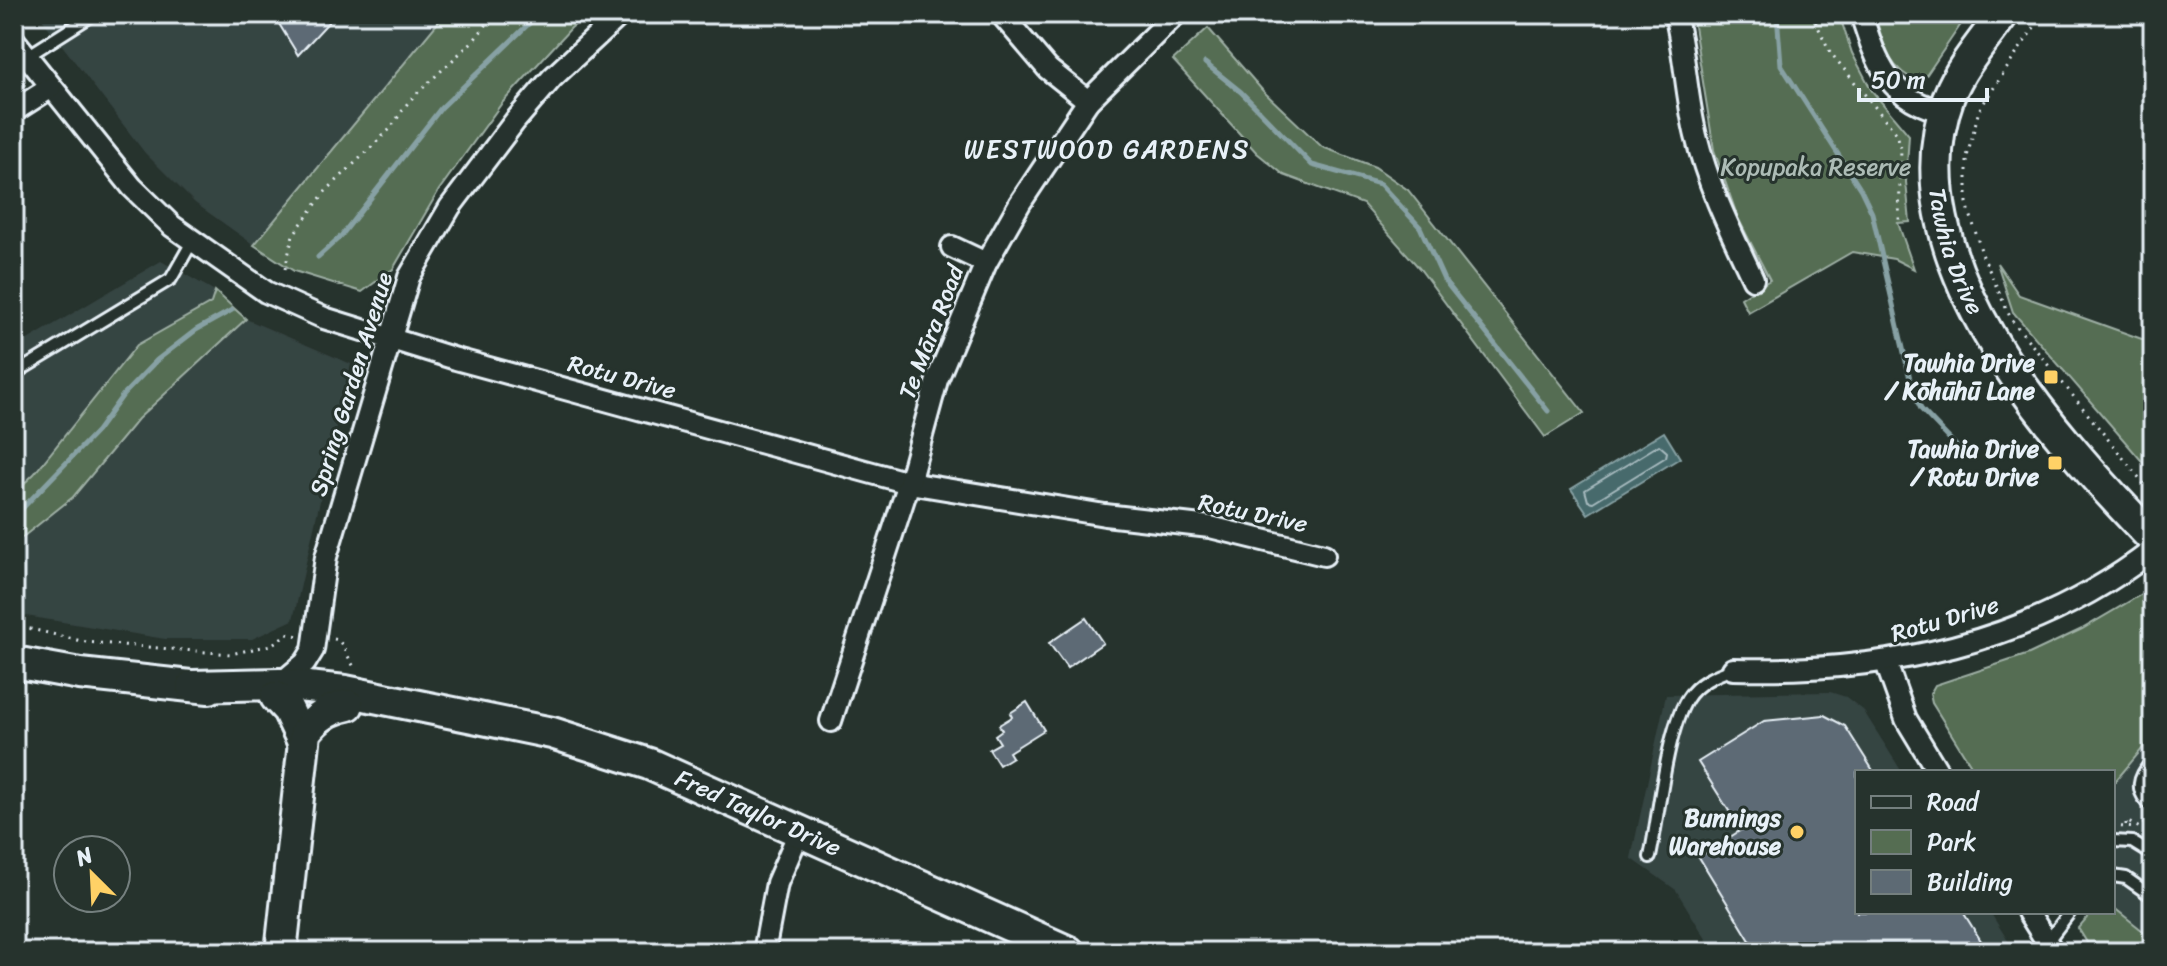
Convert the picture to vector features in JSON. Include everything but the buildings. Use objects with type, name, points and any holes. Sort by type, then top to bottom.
[{"type":"main road","name":"Tawhia Drive","points":[[2003,14],[1959,75],[1946,112],[1935,188],[1949,252],[1975,309],[2013,374],[2118,503],[2153,539]]},
{"type":"main road","name":"Fred Taylor Drive","points":[[14,662],[80,674],[192,686],[278,691],[351,690],[525,726],[649,764],[1069,952]]},
{"type":"main road","points":[[281,952],[303,742],[318,718],[351,690]]},
{"type":"main road","points":[[278,691],[303,742]]},
{"type":"street","name":"Spring Garden Avenue","points":[[313,650],[326,557],[388,338],[409,277],[450,207],[552,78],[621,14]]},
{"type":"street","points":[[1001,14],[1048,69],[1088,101]]},
{"type":"street","name":"Te Māra Road","points":[[831,721],[909,483],[937,380],[986,263],[1020,203],[1088,101],[1176,14]]},
{"type":"street","points":[[1675,14],[1685,56],[1691,113],[1708,177],[1753,279]]},
{"type":"street","points":[[1861,14],[1871,46],[1888,81],[1905,97],[1926,108],[1946,112]]},
{"type":"street","name":"Rotu Drive","points":[[20,49],[141,198],[192,242],[266,292],[324,318],[909,483],[1105,515],[1210,527],[1324,555]]},
{"type":"street","points":[[14,111],[50,88]]},
{"type":"street","points":[[952,247],[986,263]]},
{"type":"street","name":"Rotu Drive","points":[[1733,669],[1797,671],[1886,663],[1977,641],[2042,615],[2127,569],[2153,550]]},
{"type":"street","points":[[278,691],[313,650],[331,680],[351,690]]},
{"type":"street","points":[[1886,663],[1906,719],[1937,770]]},
{"type":"street","points":[[764,952],[777,883],[800,830]]},
{"type":"street","points":[[2033,914],[2050,947]]},
{"type":"lane","points":[[20,49],[94,14]]},
{"type":"lane","points":[[14,374],[171,279],[192,242]]},
{"type":"lane","points":[[1650,857],[1677,723],[1688,698],[1710,677],[1733,669]]},
{"type":"lane","points":[[2153,760],[2141,774],[2138,786],[2142,798],[2153,807]]},
{"type":"lane","points":[[2115,841],[2132,842],[2153,855]]},
{"type":"lane","points":[[2115,876],[2126,878],[2153,897]]},
{"type":"lane","points":[[2050,947],[2069,914]]},
{"type":"path","points":[[285,269],[293,235],[325,192],[390,129],[409,101],[474,40],[495,14]]},
{"type":"path","points":[[1812,14],[1830,52],[1897,134],[1901,148],[1899,220]]},
{"type":"path","points":[[2043,14],[1979,110],[1967,157],[1967,203],[1982,254],[2011,319],[2153,495]]},
{"type":"path","points":[[1901,148],[1912,149]]},
{"type":"path","points":[[2144,581],[2153,587]]},
{"type":"path","points":[[14,625],[86,642],[231,654],[271,645],[287,634]]},
{"type":"path","points":[[339,640],[351,690]]},
{"type":"path","points":[[2126,825],[2126,821],[2140,828]]},
{"type":"shaded area","points":[[38,14],[445,14],[254,245],[195,203],[145,153]]},
{"type":"shaded area","points":[[161,261],[215,291],[212,302],[137,345],[34,474],[14,493],[14,348]]},
{"type":"shaded area","points":[[246,319],[351,364],[293,620],[252,639],[165,639],[14,614],[14,544],[73,497],[138,419]]},
{"type":"shaded area","name":"Bunnings Warehouse","points":[[1830,692],[1846,697],[1863,710],[1901,770],[1855,770],[1855,914],[1991,914],[2015,952],[1714,952],[1676,890],[1631,858],[1666,695]]},
{"type":"shaded area","points":[[2153,736],[2153,939],[2115,909],[2115,782]]},
{"type":"green space","points":[[445,14],[589,14],[571,28],[502,103],[439,190],[393,269],[362,292],[294,271],[254,245]]},
{"type":"green space","name":"Kopupaka Reserve","points":[[1692,14],[1839,14],[1852,53],[1872,91],[1909,135],[1906,182],[1910,222],[1898,223],[1914,269],[1894,259],[1852,252],[1748,312],[1741,298],[1770,280],[1738,218],[1714,150]]},
{"type":"green space","points":[[1875,14],[1968,14],[1921,83],[1894,64]]},
{"type":"green space","points":[[1208,28],[1263,91],[1322,147],[1375,167],[1408,190],[1584,413],[1545,437],[1420,269],[1363,204],[1284,175],[1257,153],[1173,60]]},
{"type":"green space","points":[[1997,263],[2019,295],[2153,343],[2153,474],[2013,312]]},
{"type":"green space","points":[[215,291],[246,319],[138,419],[73,497],[14,544],[14,493],[34,474],[137,345],[211,303]]},
{"type":"green space","points":[[2142,594],[2153,594],[2153,736],[2115,782],[2115,770],[1974,770],[1932,703],[1930,694],[1935,685],[2029,654],[2082,629]]},
{"type":"green space","points":[[2115,909],[2153,939],[2153,952],[2093,952],[2078,928],[2090,914],[2115,914]]},
{"type":"water","points":[[1664,432],[1680,458],[1588,514],[1571,489]]},
{"type":"waterway","points":[[318,257],[341,236],[441,108],[539,14]]},
{"type":"waterway","points":[[1777,14],[1781,65],[1861,190],[1872,213],[1913,392],[1921,409],[1963,453]]},
{"type":"waterway","points":[[1205,63],[1241,92],[1312,165],[1380,184],[1420,227],[1444,280],[1548,411]]},
{"type":"waterway","points":[[14,517],[97,431],[123,395],[157,360],[196,330],[232,310]]},
{"type":"place","name":"Tawhia Drive / Kōhūhū Lane","points":[[2051,377]]},
{"type":"place","name":"Tawhia Drive / Rotu Drive","points":[[2055,463]]},
{"type":"place","name":"Bunnings Warehouse","points":[[1797,832]]},
{"type":"district","name":"WESTWOOD GARDENS","points":[[1107,149]]}]
